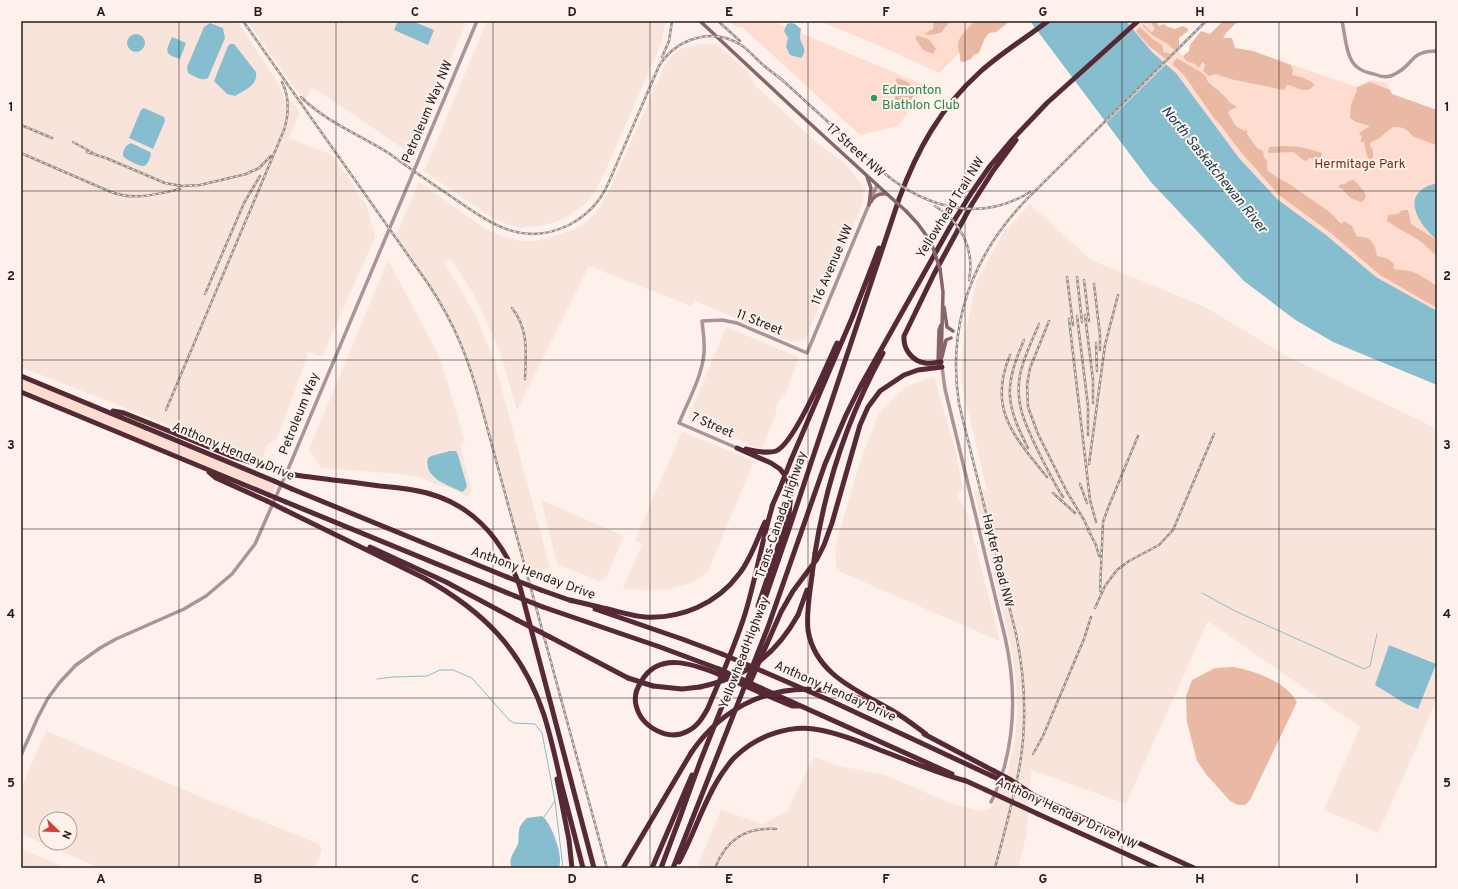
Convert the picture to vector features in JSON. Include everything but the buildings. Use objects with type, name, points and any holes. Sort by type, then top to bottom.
[{"type":"highway","points":[[570,600],[623,614],[644,617],[672,616],[710,602],[740,574],[750,556],[780,488],[852,318],[912,164],[937,121],[954,99],[972,80],[985,68],[1048,21]]},
{"type":"highway","name":"Yellowhead Trail NW","points":[[834,445],[860,387],[950,227],[972,192],[998,156],[1028,122],[1138,21]]},
{"type":"highway","points":[[940,364],[921,362],[911,356],[905,349],[904,336],[934,274],[972,204],[1028,122]]},
{"type":"highway","name":"Trans-Canada Highway","points":[[755,622],[788,535],[895,209]]},
{"type":"highway","points":[[907,302],[864,392],[844,441],[826,496],[812,575],[808,610],[808,630],[814,648],[822,663],[836,678],[895,712],[926,734]]},
{"type":"highway","points":[[737,448],[770,452],[778,450],[783,446],[799,422],[842,333],[852,318]]},
{"type":"highway","points":[[736,707],[750,683],[784,607],[793,591],[817,559],[824,545],[832,523],[860,425],[868,407],[880,391],[904,375],[940,364]]},
{"type":"highway","name":"Anthony Henday Drive","points":[[21,376],[507,577],[722,654],[829,700],[993,774],[1035,796]]},
{"type":"highway","name":"Anthony Henday Drive","points":[[21,392],[515,596],[666,649],[760,690],[792,706],[803,706],[966,781]]},
{"type":"highway","points":[[103,409],[124,413],[231,456],[278,471],[295,475],[414,490],[434,496],[463,510],[480,522],[494,537],[509,559],[520,587],[594,868]]},
{"type":"highway","name":"Yellowhead Highway","points":[[674,868],[774,612],[825,464],[834,445]]},
{"type":"highway","points":[[737,448],[771,463],[780,469],[787,478],[791,492],[789,514],[754,618],[755,622]]},
{"type":"highway","points":[[204,468],[216,478],[330,531],[446,590],[476,612],[489,624],[516,656],[532,684],[544,715],[583,868]]},
{"type":"highway","points":[[719,672],[677,662],[666,663],[653,668],[647,673],[638,688],[636,705],[639,714],[644,722],[654,730],[673,735],[689,731],[702,718],[708,708],[740,632],[773,504]]},
{"type":"highway","points":[[330,531],[350,538],[446,582],[628,678],[652,686],[682,689],[700,687],[732,678],[755,666],[785,638],[798,615],[812,575]]},
{"type":"highway","name":"Yellowhead Highway","points":[[660,868],[755,622]]},
{"type":"highway","points":[[623,866],[691,753],[700,741],[718,722],[734,710],[748,702],[766,695],[794,689],[809,688],[835,692],[858,698],[876,706],[926,734],[993,774]]},
{"type":"highway","points":[[674,868],[684,852],[711,793],[722,774],[736,756],[755,742],[773,733],[790,729],[807,728],[840,734],[943,774],[966,781]]},
{"type":"highway","points":[[555,758],[557,778],[569,840],[572,868]]},
{"type":"highway","points":[[652,868],[690,779],[700,762]]},
{"type":"highway","name":"Anthony Henday Drive NW","points":[[966,781],[1158,868]]},
{"type":"highway","name":"Anthony Henday Drive NW","points":[[1035,796],[1194,868]]},
{"type":"main road","name":"17 Street NW","points":[[700,21],[864,174],[906,211],[931,242],[940,269],[943,292],[942,324],[939,330],[940,364]]},
{"type":"main road","points":[[864,174],[871,188],[869,205]]},
{"type":"main road","points":[[869,205],[874,196],[883,193],[888,194]]},
{"type":"main road","points":[[943,302],[947,327],[953,331]]},
{"type":"main road","points":[[940,364],[946,340],[951,338]]},
{"type":"street","name":"Petroleum Way NW","points":[[397,211],[477,21]]},
{"type":"street","points":[[1342,21],[1350,59],[1356,67],[1366,72],[1381,76],[1394,75],[1418,54],[1437,51]]},
{"type":"street","name":"116 Avenue NW","points":[[807,353],[877,185]]},
{"type":"street","name":"Petroleum Way","points":[[21,755],[45,703],[60,682],[76,665],[116,638],[184,609],[206,596],[232,574],[255,544],[397,211]]},
{"type":"street","name":"11 Street","points":[[679,423],[696,384],[702,363],[704,342],[702,322],[722,320],[738,323],[807,353]]},
{"type":"street","name":"Hayter Road NW","points":[[940,364],[1012,671],[1013,706],[1009,746],[999,782],[991,802]]},
{"type":"street","name":"7 Street","points":[[679,423],[737,448]]},
{"type":"shaded area","points":[[21,21],[237,21],[277,81],[284,100],[290,99],[300,112],[289,138],[332,155],[367,206],[375,237],[323,355],[319,356],[309,352],[277,439],[267,445],[263,458],[186,432],[21,367]]},
{"type":"shaded area","points":[[247,21],[467,21],[410,153],[312,87],[306,99],[296,90]]},
{"type":"shaded area","points":[[487,21],[666,21],[661,44],[604,174],[594,193],[584,205],[565,218],[549,224],[520,228],[494,219],[424,171]]},
{"type":"shaded area","points":[[934,21],[950,21],[941,33],[930,35],[924,34],[933,29]]},
{"type":"shaded area","points":[[974,21],[995,21],[998,23],[1000,21],[1010,21],[996,32],[989,33],[985,38],[979,53],[974,55],[971,59],[963,62],[960,61],[958,44],[963,34]]},
{"type":"shaded area","points":[[1150,21],[1156,21],[1159,26],[1164,24],[1175,29],[1183,26],[1188,29],[1188,31],[1179,38],[1179,46],[1174,50],[1168,44],[1152,35],[1143,26],[1143,24],[1152,32],[1155,29]]},
{"type":"shaded area","points":[[1223,21],[1238,21],[1223,38],[1232,38],[1235,48],[1253,51],[1291,65],[1293,70],[1292,75],[1312,82],[1314,85],[1308,90],[1301,90],[1287,85],[1284,90],[1230,79],[1216,74],[1209,76],[1203,71],[1205,65],[1203,62],[1200,67],[1197,67],[1195,64],[1186,61],[1183,56],[1189,51],[1190,45],[1201,31],[1210,34]]},
{"type":"shaded area","points":[[1140,27],[1162,45],[1164,53],[1167,52],[1170,54],[1166,59],[1149,46],[1136,31]]},
{"type":"shaded area","points":[[917,36],[926,38],[930,41],[936,49],[933,54],[923,50],[915,38]]},
{"type":"shaded area","points":[[700,44],[716,44],[748,72],[756,86],[816,142],[845,163],[865,189],[862,205],[805,340],[792,342],[695,301],[691,306],[589,266],[517,410],[500,352],[474,295],[450,259],[444,263],[477,318],[493,358],[500,382],[550,568],[528,571],[474,375],[463,344],[442,303],[396,236],[419,182],[487,230],[521,241],[536,241],[573,230],[586,222],[598,210],[610,189],[666,62],[677,50]]},
{"type":"shaded area","points":[[1177,58],[1204,74],[1210,84],[1236,106],[1236,108],[1230,110],[1228,113],[1236,126],[1244,131],[1247,130],[1247,134],[1257,148],[1263,151],[1264,157],[1267,161],[1267,170],[1331,213],[1342,224],[1344,221],[1352,226],[1357,237],[1366,237],[1372,241],[1377,256],[1391,261],[1394,264],[1393,268],[1413,272],[1437,286],[1437,308],[1380,275],[1331,233],[1279,195],[1240,151],[1214,118],[1184,75],[1172,64]]},
{"type":"shaded area","points":[[897,78],[912,85],[915,91],[915,94],[904,110],[901,111],[895,104]]},
{"type":"shaded area","points":[[1370,82],[1390,90],[1392,94],[1437,110],[1436,145],[1412,136],[1404,128],[1393,127],[1378,139],[1371,142],[1370,146],[1373,150],[1373,157],[1370,160],[1367,156],[1364,142],[1360,142],[1362,137],[1359,133],[1370,126],[1356,122],[1350,118],[1351,105],[1357,90],[1356,88]]},
{"type":"shaded area","points":[[1269,147],[1301,147],[1322,153],[1321,157],[1318,159],[1309,158],[1307,161],[1303,160],[1294,152],[1268,153]]},
{"type":"shaded area","points":[[1354,180],[1364,191],[1366,197],[1362,202],[1351,198],[1344,190],[1338,187],[1341,184],[1346,184],[1348,181]]},
{"type":"shaded area","points":[[1030,204],[1091,260],[1203,306],[1287,356],[1437,429],[1437,698],[1378,833],[1324,810],[1360,727],[1208,621],[1126,804],[1032,770],[1029,786],[1027,833],[1018,868],[697,868],[721,810],[763,824],[787,811],[814,757],[835,765],[885,775],[950,803],[979,811],[990,809],[995,801],[1009,767],[1015,740],[1017,713],[1016,681],[1011,647],[974,490],[987,490],[961,380],[963,345],[976,283],[1003,233]]},
{"type":"shaded area","points":[[1402,210],[1408,210],[1411,224],[1437,240],[1437,256],[1420,241],[1387,221],[1388,215],[1398,214]]},
{"type":"shaded area","points":[[388,260],[437,352],[448,384],[465,442],[460,444],[472,492],[467,497],[450,488],[433,483],[421,477],[402,474],[321,468],[309,449]]},
{"type":"shaded area","points":[[726,327],[799,357],[785,395],[782,394],[775,410],[777,411],[762,448],[748,445],[747,443],[688,418]]},
{"type":"shaded area","points":[[934,377],[956,453],[963,489],[957,495],[967,513],[1000,641],[836,570],[835,547],[860,462],[879,413],[907,386]]},
{"type":"shaded area","points":[[684,432],[754,461],[708,572],[692,583],[669,589],[623,589],[642,544],[635,540],[681,434]]},
{"type":"shaded area","points":[[541,500],[624,536],[606,578],[600,581],[557,564]]},
{"type":"shaded area","points":[[1234,667],[1270,678],[1285,688],[1297,702],[1250,800],[1245,805],[1238,805],[1230,801],[1206,774],[1197,761],[1187,722],[1186,696],[1192,680],[1215,668]]},
{"type":"shaded area","points":[[46,731],[203,798],[319,844],[322,850],[315,868],[100,868],[60,851],[78,851],[78,811],[38,811],[38,841],[21,834],[21,788]]},
{"type":"shaded area","points":[[21,849],[66,868],[21,868]]},
{"type":"green space","points":[[730,21],[772,21],[926,86],[898,126],[860,135],[742,27],[736,27]]},
{"type":"green space","points":[[820,21],[995,21],[972,40],[939,73]]},
{"type":"green space","name":"Hermitage Park","points":[[1126,21],[1154,21],[1183,56],[1235,48],[1253,51],[1356,87],[1370,80],[1387,83],[1392,94],[1437,110],[1437,311],[1376,277],[1326,235],[1277,199],[1239,158],[1176,73],[1152,52]]},
{"type":"green space","points":[[21,379],[276,485],[272,493],[21,389]]},
{"type":"water","points":[[398,21],[412,21],[434,30],[428,45],[394,30]]},
{"type":"water","name":"North Saskatchewan River","points":[[1030,21],[1126,21],[1152,52],[1176,73],[1239,158],[1277,199],[1326,235],[1376,277],[1437,311],[1437,385],[1333,342],[1294,319],[1244,281],[1150,181]]},
{"type":"water","points":[[210,23],[223,28],[225,38],[208,78],[201,79],[188,73],[187,67],[204,27]]},
{"type":"water","points":[[787,24],[795,24],[801,29],[800,39],[804,47],[804,52],[801,58],[790,55],[786,47],[788,38],[784,31]]},
{"type":"water","points":[[132,34],[140,34],[145,39],[143,50],[140,52],[132,52],[127,47],[127,39]]},
{"type":"water","points":[[172,37],[186,43],[180,59],[168,54],[167,49]]},
{"type":"water","points":[[230,44],[234,44],[256,72],[255,81],[253,84],[235,96],[227,94],[214,81]]},
{"type":"water","points":[[144,108],[164,117],[165,121],[153,149],[129,138],[141,110]]},
{"type":"water","points":[[131,143],[150,152],[150,159],[146,165],[142,166],[136,164],[123,156],[125,148]]},
{"type":"water","points":[[1437,183],[1437,240],[1429,233],[1418,216],[1415,208],[1415,200],[1418,193],[1425,187]]},
{"type":"water","points":[[456,451],[458,455],[467,486],[462,492],[438,480],[429,471],[427,465],[428,458],[431,456]]},
{"type":"water","points":[[1389,645],[1436,664],[1418,709],[1406,704],[1375,685]]},
{"type":"water","points":[[542,816],[551,829],[560,854],[559,868],[512,868],[510,862],[518,844],[520,826],[527,818]]},
{"type":"pier","points":[[1165,61],[1167,63],[1105,124],[1104,123]]},
{"type":"waterway","points":[[1202,593],[1235,611],[1364,669],[1370,666],[1377,634]]},
{"type":"waterway","points":[[377,679],[427,676],[440,670],[453,670],[472,678],[509,720],[514,723],[535,724],[542,733],[555,801],[544,817]]},
{"type":"waterway","points":[[555,801],[563,868]]},
{"type":"railway","points":[[243,21],[429,285],[454,328],[466,358],[481,405],[607,868]]},
{"type":"railway","points":[[662,57],[669,41],[672,21]]},
{"type":"railway","points":[[718,21],[740,41]]},
{"type":"railway","points":[[995,868],[1012,803],[1020,764],[1024,732],[1024,699],[1016,634],[959,404],[956,375],[957,347],[961,319],[968,293],[978,268],[991,244],[1008,221],[1027,199],[1206,21]]},
{"type":"railway","points":[[301,97],[321,114],[390,154],[480,216],[507,229],[521,233],[536,234],[552,231],[569,225],[587,213],[597,203],[605,191],[659,66],[675,48],[685,42],[707,36],[730,40],[744,47],[783,81]]},
{"type":"railway","points":[[779,77],[884,173],[900,185],[918,195],[936,203],[973,209],[992,207],[1011,202],[1030,192]]},
{"type":"railway","points":[[166,410],[284,130],[288,106],[285,88],[282,82]]},
{"type":"railway","points":[[21,125],[52,138]]},
{"type":"railway","points":[[73,142],[93,153]]},
{"type":"railway","points":[[87,152],[106,158],[165,183],[182,186],[200,185],[246,174],[259,168],[271,156]]},
{"type":"railway","points":[[23,154],[120,195],[146,196],[180,189]]},
{"type":"railway","points":[[205,294],[244,203],[260,176]]},
{"type":"railway","points":[[935,206],[952,220],[964,237],[970,258],[969,280]]},
{"type":"railway","points":[[1067,277],[1073,325]]},
{"type":"railway","points":[[1077,277],[1082,322]]},
{"type":"railway","points":[[1084,280],[1089,321]]},
{"type":"railway","points":[[1094,284],[1100,335],[1100,350]]},
{"type":"railway","points":[[1089,464],[1105,345],[1118,295]]},
{"type":"railway","points":[[512,308],[524,333],[526,351],[525,379]]},
{"type":"railway","points":[[1085,315],[1093,380],[1093,403]]},
{"type":"railway","points":[[1077,316],[1088,406],[1088,435]]},
{"type":"railway","points":[[1069,319],[1090,500],[1096,522]]},
{"type":"railway","points":[[1049,321],[1030,368],[1027,385],[1028,407],[1038,434],[1067,492],[1091,535]]},
{"type":"railway","points":[[1039,324],[1021,369],[1019,397],[1023,418],[1051,477],[1063,497]]},
{"type":"railway","points":[[1024,340],[1013,370],[1010,383],[1010,395],[1011,406],[1015,419],[1028,448]]},
{"type":"railway","points":[[1096,343],[1097,371]]},
{"type":"railway","points":[[1010,355],[1004,374],[1002,392],[1003,407],[1008,422],[1015,435],[1024,449],[1047,477]]},
{"type":"railway","points":[[1095,608],[1105,586],[1117,570],[1129,561],[1159,545],[1173,530],[1214,434]]},
{"type":"railway","points":[[1100,591],[1103,522],[1138,436]]},
{"type":"railway","points":[[1080,484],[1087,503]]},
{"type":"railway","points":[[1053,493],[1075,513]]},
{"type":"railway","points":[[1088,530],[1096,545],[1099,556]]},
{"type":"railway","points":[[1033,754],[1043,736],[1084,639],[1091,617]]},
{"type":"railway","points":[[715,868],[725,850],[738,837],[755,830],[776,829]]},
{"type":"place","name":"Edmonton Biathlon Club","points":[[874,98]]}]
